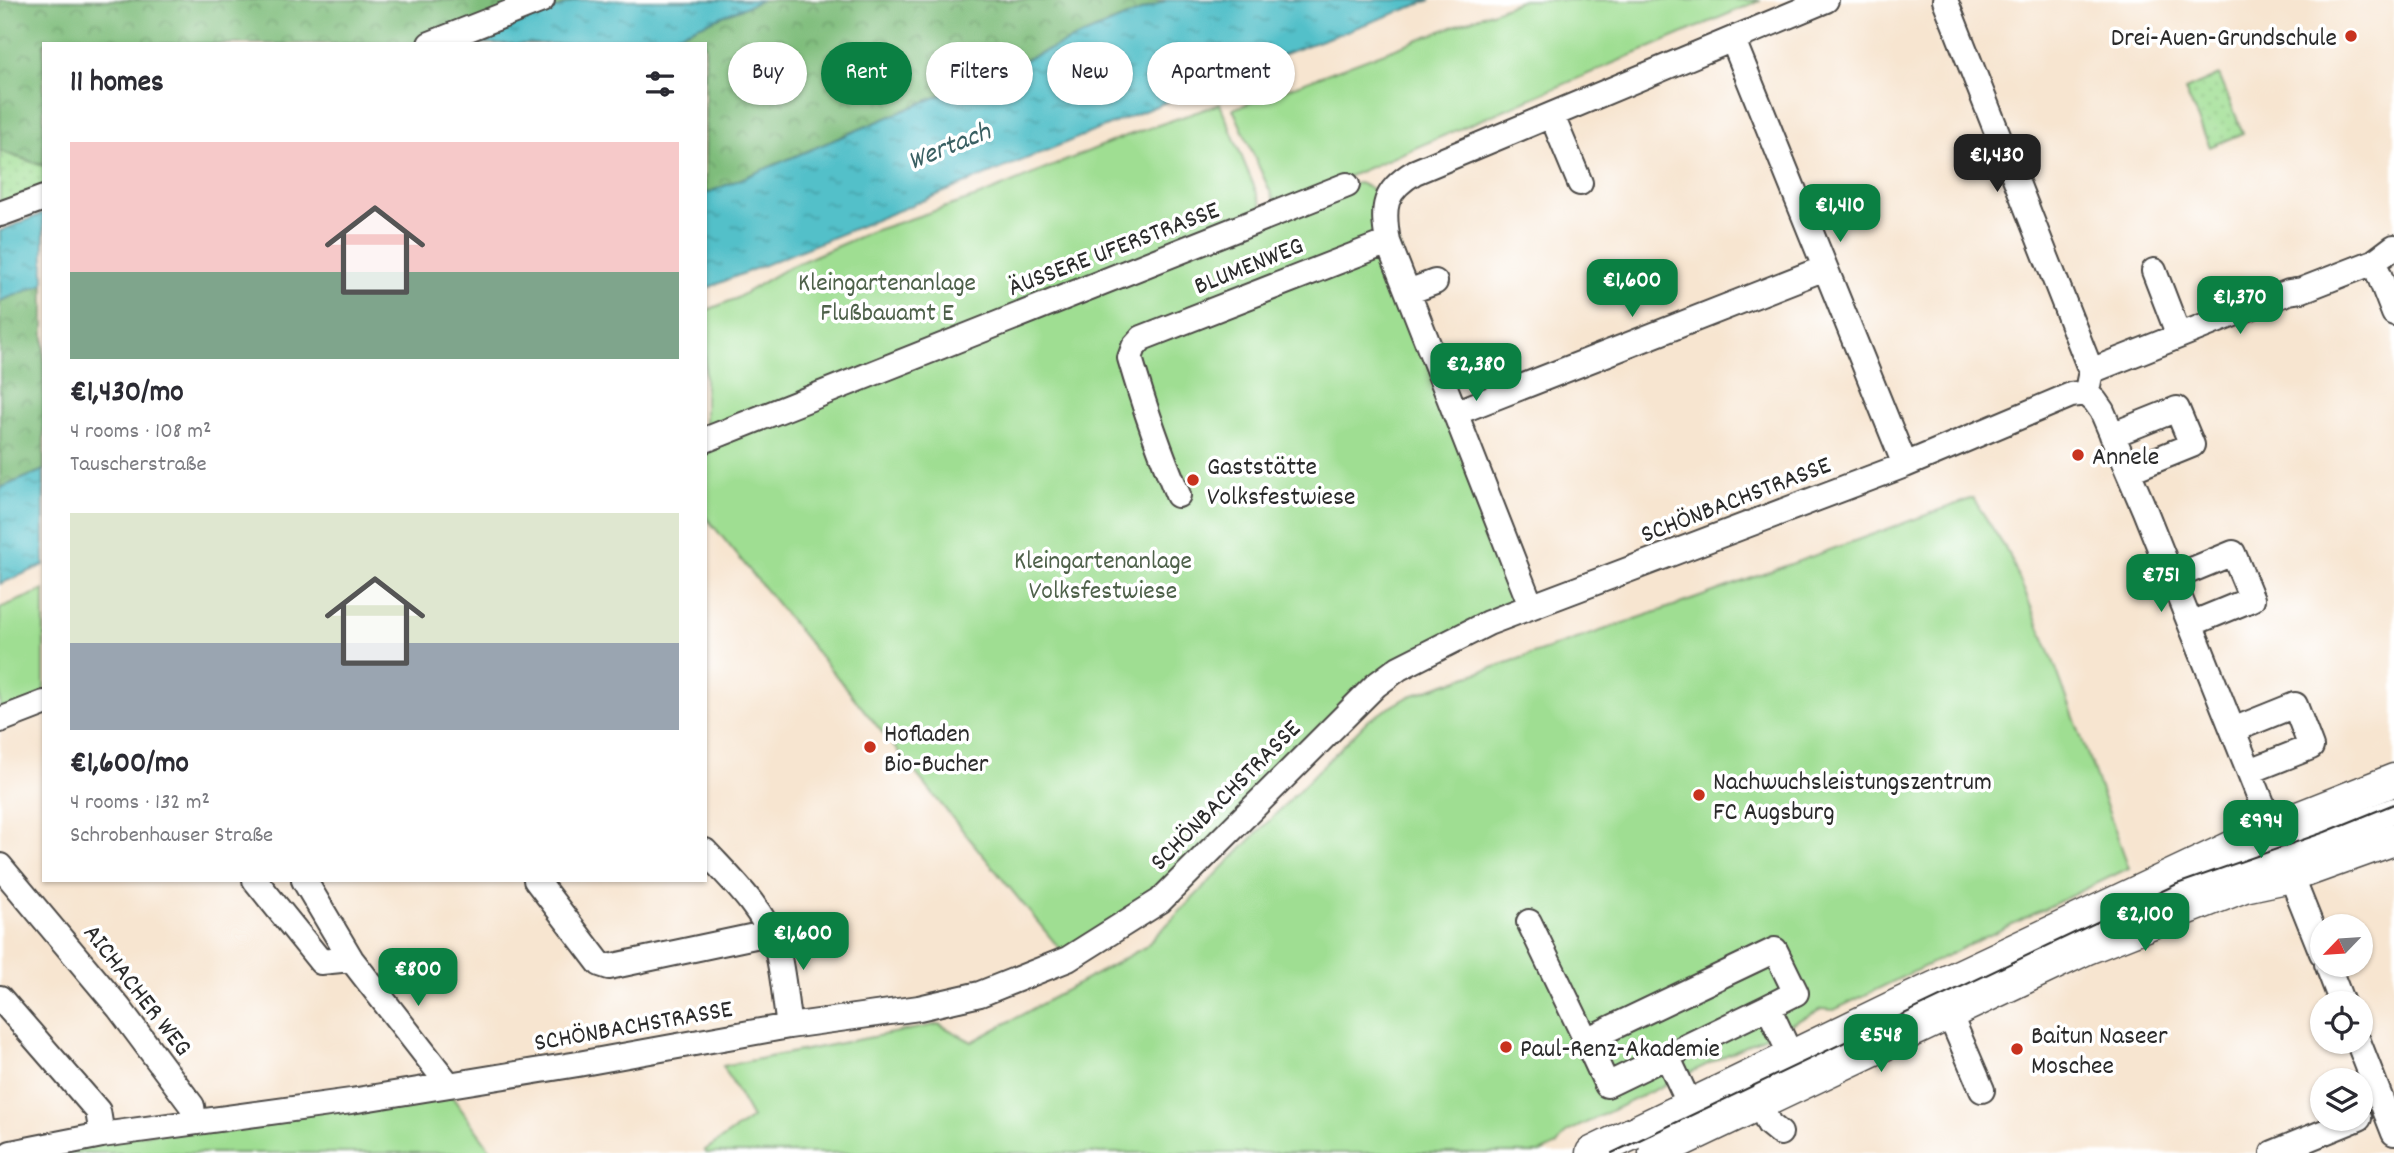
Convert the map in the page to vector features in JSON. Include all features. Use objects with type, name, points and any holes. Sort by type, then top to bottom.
[{"type":"main road","points":[[1655,1153],[2066,957],[2244,886],[2282,852],[2394,780]]},
{"type":"main road","points":[[1592,1153],[1791,1056],[2282,852],[2394,839]]},
{"type":"street","points":[[435,42],[542,0]]},
{"type":"street","points":[[1531,606],[1388,242],[1384,204],[1399,181],[1415,172],[1826,0]]},
{"type":"street","points":[[1945,0],[2095,401],[2128,471],[2310,923]]},
{"type":"street","points":[[1733,40],[1905,465]]},
{"type":"street","points":[[1552,116],[1580,183]]},
{"type":"street","name":"ÄUSSERE UFERSTRASSE","points":[[707,439],[1348,185]]},
{"type":"street","points":[[0,214],[42,199]]},
{"type":"street","name":"BLUMENWEG","points":[[1178,495],[1151,432],[1130,358],[1134,347],[1142,338],[1388,242]]},
{"type":"street","name":"SCHÖNBACHSTRASSE","points":[[11,1153],[102,1135],[351,1101],[789,1026],[919,1008],[979,994],[1068,959],[1160,901],[1376,685],[1399,668],[1488,623],[1905,465],[2071,395],[2088,382],[2179,336],[2289,292],[2302,290],[2374,262],[2394,247]]},
{"type":"street","points":[[2374,262],[2394,313]]},
{"type":"street","points":[[1455,413],[1825,268]]},
{"type":"street","points":[[2154,271],[2179,336]]},
{"type":"street","points":[[1408,292],[1436,282]]},
{"type":"street","points":[[2112,435],[2177,409],[2192,445],[2128,471]]},
{"type":"street","points":[[2172,578],[2233,553],[2252,599],[2191,624]]},
{"type":"street","points":[[0,720],[42,704]]},
{"type":"street","points":[[2233,730],[2295,705],[2311,747],[2250,771]]},
{"type":"street","points":[[1626,1153],[2179,890],[2394,810]]},
{"type":"street","points":[[707,853],[739,887],[776,946],[789,1026]]},
{"type":"street","name":"AICHACHER WEG","points":[[0,866],[119,1008],[192,1106],[194,1121]]},
{"type":"street","points":[[257,882],[321,962],[351,959]]},
{"type":"street","points":[[305,882],[351,959],[449,1085]]},
{"type":"street","points":[[538,882],[600,964],[609,967],[769,933]]},
{"type":"street","points":[[1529,922],[1607,1084],[1796,993],[1775,950],[1586,1040]]},
{"type":"street","points":[[0,998],[98,1111],[102,1135]]},
{"type":"street","points":[[1768,1007],[1791,1056]]},
{"type":"street","points":[[1949,1013],[1982,1090]]},
{"type":"street","points":[[2364,1054],[2389,1106],[2394,1133]]},
{"type":"street","points":[[1667,1056],[1690,1105]]},
{"type":"street","points":[[1759,1103],[1769,1124],[1780,1133]]},
{"type":"street","points":[[2287,1150],[2330,1131]]},
{"type":"green space","points":[[0,0],[577,0],[473,42],[42,42],[42,165],[0,151]]},
{"type":"green space","points":[[762,0],[1167,0],[1067,42],[1047,42],[1047,50],[1033,56],[1033,42],[926,42],[926,101],[707,193],[707,42],[659,42]]},
{"type":"green space","points":[[1523,0],[1761,0],[1277,207],[1233,109],[1244,105],[1295,105],[1295,86]]},
{"type":"green space","points":[[2219,75],[2243,133],[2210,147],[2185,90]]},
{"type":"green space","name":"Kleingartenanlage Volksfestwiese","points":[[1220,105],[1267,218],[1347,185],[1359,183],[1389,196],[1384,205],[1531,606],[1399,668],[1160,901],[1068,959],[707,518],[707,310],[735,299],[789,267],[870,232],[980,196],[1123,137]]},
{"type":"green space","points":[[0,151],[42,165],[42,187],[0,206]]},
{"type":"green space","points":[[42,285],[42,471],[0,488],[0,301]]},
{"type":"green space","name":"Nachwuchsleistungszentrum FC Augsburg","points":[[1973,498],[2009,554],[2053,660],[2129,868],[1834,1010],[1822,1009],[1567,1132],[1557,1145],[1540,1153],[704,1151],[752,1118],[723,1066],[939,1024],[972,1042],[1145,947],[1367,721],[1410,696],[1697,598]]},
{"type":"green space","points":[[42,591],[42,704],[0,720],[0,608]]},
{"type":"green space","points":[[448,1091],[493,1153],[11,1153]]},
{"type":"water","points":[[577,0],[762,0],[659,42],[473,42]]},
{"type":"water","name":"Wertach","points":[[1167,0],[1431,0],[1295,50],[1295,42],[1147,42],[1147,105],[1159,105],[707,288],[707,193],[926,101],[926,105],[1033,105],[1033,56],[1047,50],[1047,105],[1133,105],[1133,42],[1067,42]]},
{"type":"water","points":[[42,214],[42,285],[0,301],[0,231]]},
{"type":"water","points":[[42,471],[42,566],[0,584],[0,488]]},
{"type":"tram line","points":[[1612,1153],[2177,884],[2325,832],[2394,804]]},
{"type":"place","name":"Drei-Auen-Grundschule","points":[[2351,36]]},
{"type":"place","name":"Annele","points":[[2078,455]]},
{"type":"place","name":"Gaststätte Volksfestwiese","points":[[1193,480]]},
{"type":"place","name":"Hofladen Bio-Bucher","points":[[870,747]]},
{"type":"place","name":"Nachwuchsleistungszentrum FC Augsburg","points":[[1699,795]]},
{"type":"place","name":"Paul-Renz-Akademie","points":[[1506,1047]]},
{"type":"place","name":"Baitun Naseer Moschee","points":[[2017,1049]]},
{"type":"park label","name":"Kleingartenanlage Flußbauamt E","points":[[887,296]]}]
